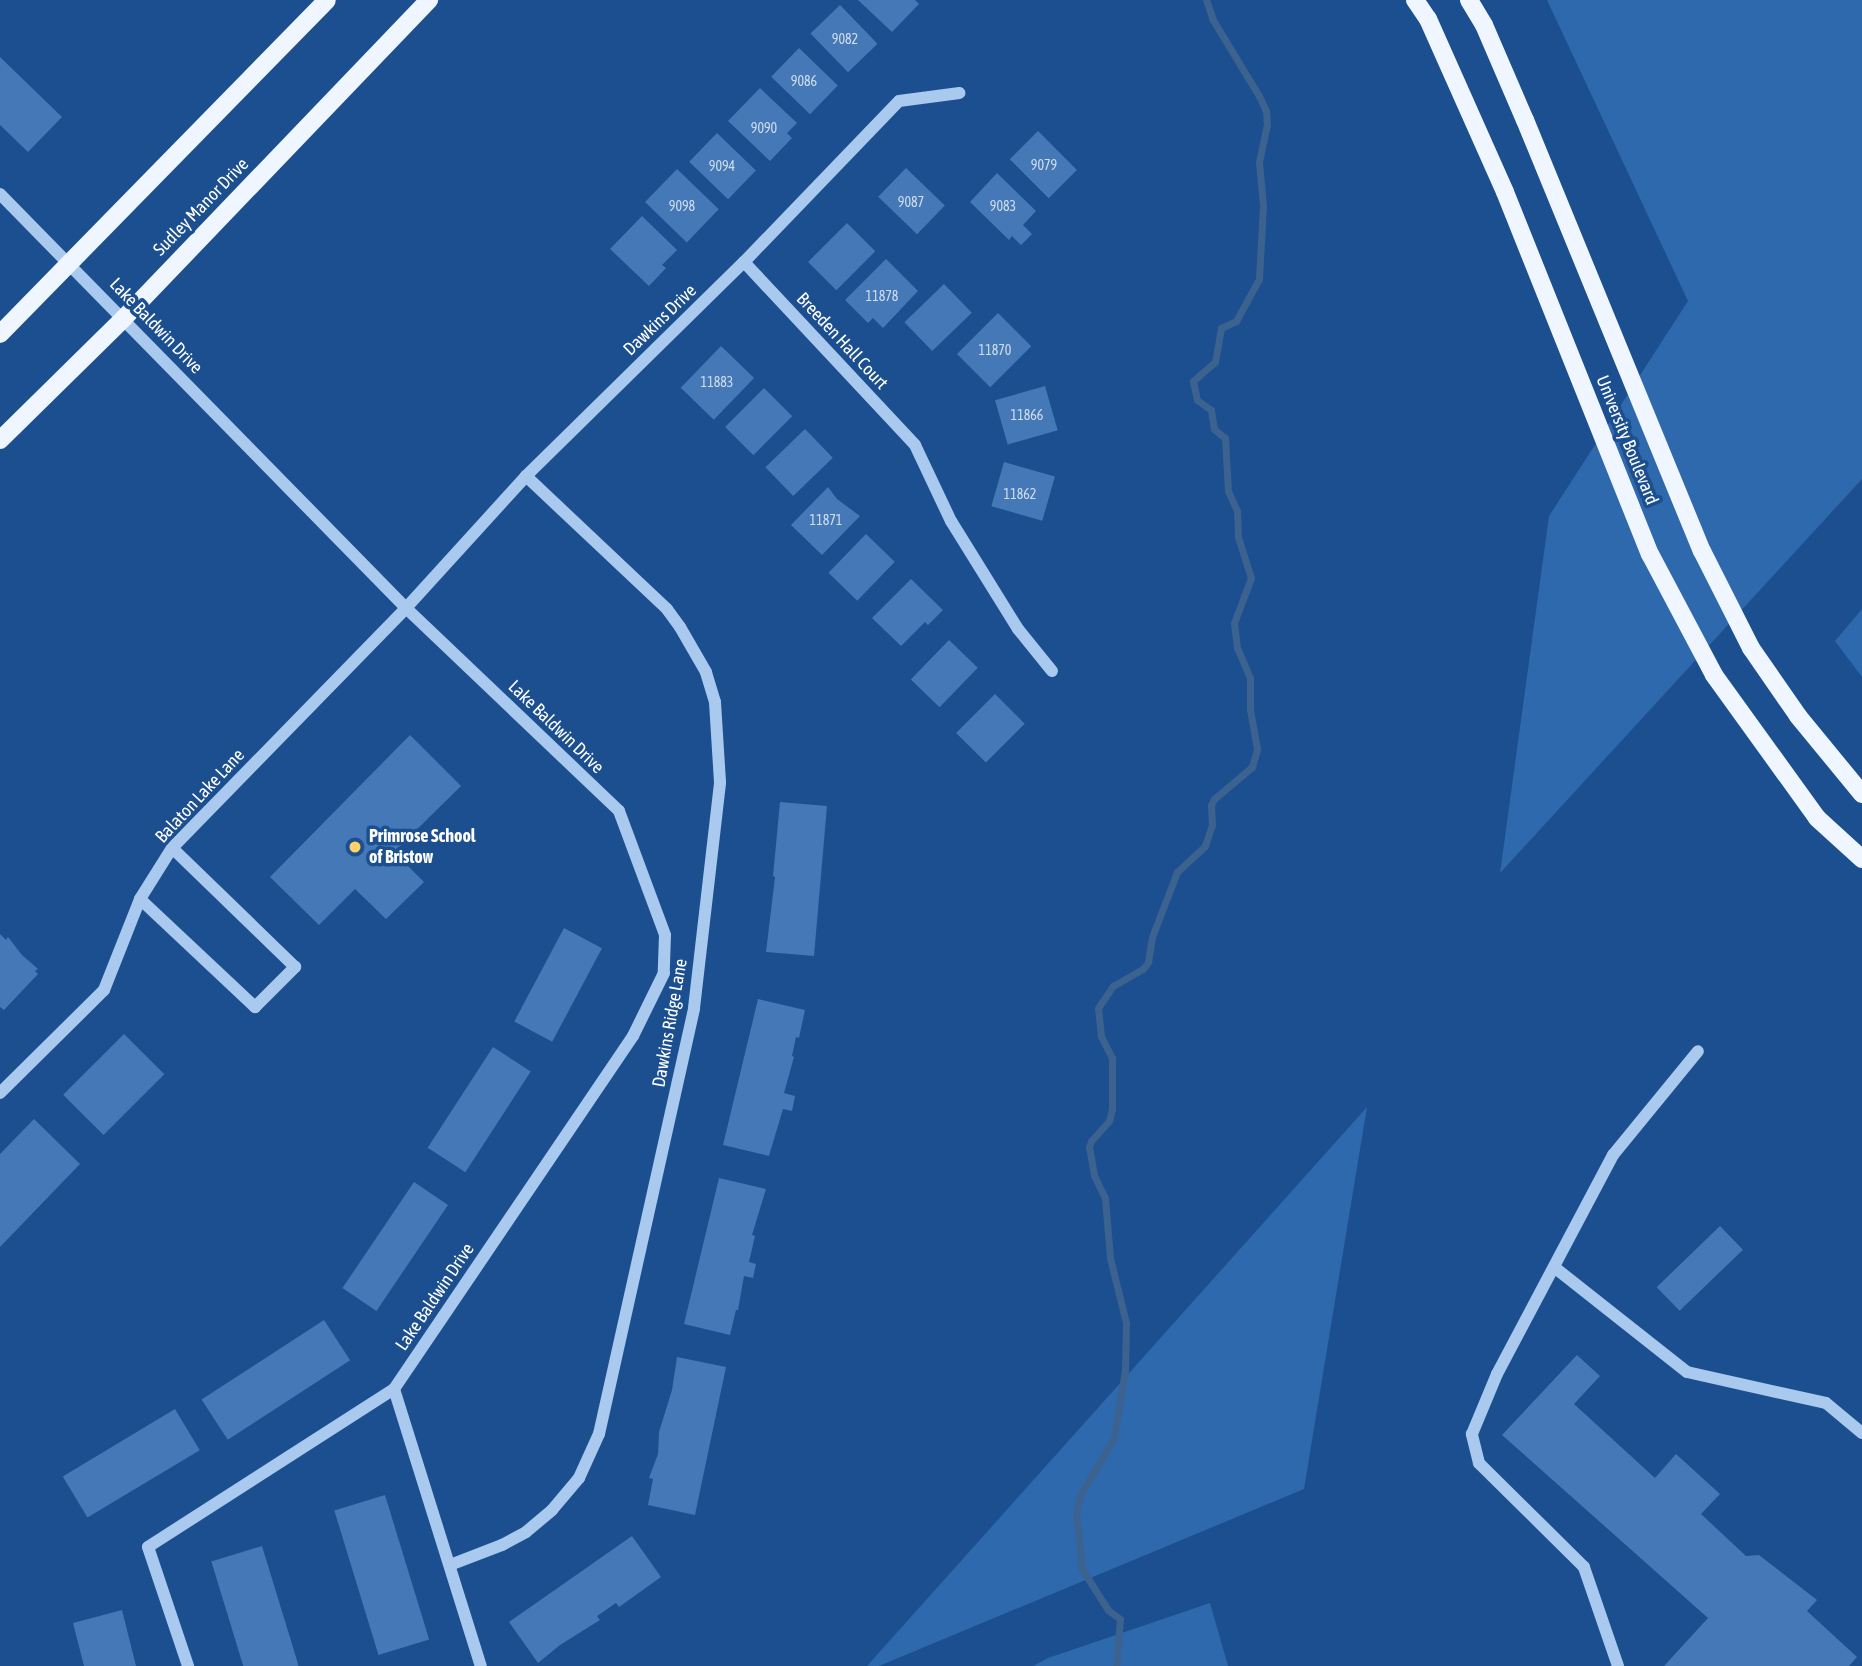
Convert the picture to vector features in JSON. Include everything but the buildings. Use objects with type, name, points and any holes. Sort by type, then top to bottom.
[{"type":"main road","points":[[0,334],[327,0]]},
{"type":"main road","name":"Sudley Manor Drive","points":[[0,440],[124,318],[429,0]]},
{"type":"main road","name":"University Boulevard","points":[[1415,0],[1428,19],[1504,192],[1650,554],[1714,675],[1816,818],[1862,859]]},
{"type":"main road","name":"University Boulevard","points":[[1469,0],[1484,25],[1525,120],[1702,551],[1751,648],[1798,716],[1862,794]]},
{"type":"street","name":"Dawkins Drive","points":[[406,608],[526,476],[744,262],[898,102],[959,93]]},
{"type":"street","name":"Lake Baldwin Drive","points":[[0,194],[406,608],[619,811],[661,919],[666,957],[659,987],[633,1036],[394,1389],[148,1547],[188,1666]]},
{"type":"street","name":"Breeden Hall Court","points":[[744,262],[915,444],[951,521],[1018,629],[1052,671]]},
{"type":"street","name":"Dawkins Ridge Lane","points":[[450,1565],[502,1545],[526,1532],[552,1510],[579,1478],[599,1434],[694,1007],[720,782],[715,702],[706,672],[680,627],[667,610],[526,476]]},
{"type":"street","name":"Balaton Lake Lane","points":[[0,1093],[104,990],[139,899],[172,848],[406,608]]},
{"type":"street","points":[[139,899],[255,1007],[295,967],[172,848]]},
{"type":"street","points":[[1618,1666],[1584,1567],[1479,1464],[1472,1434],[1483,1402],[1612,1155],[1698,1051]]},
{"type":"street","points":[[0,1073],[10,1083]]},
{"type":"street","points":[[1554,1267],[1687,1372],[1826,1403],[1862,1433]]},
{"type":"street","points":[[394,1389],[481,1666]]},
{"type":"shaded area","points":[[1547,0],[1862,0],[1862,479],[1500,873],[1549,516],[1688,301]]},
{"type":"shaded area","points":[[1862,609],[1862,677],[1835,641]]},
{"type":"shaded area","points":[[1367,1107],[1304,1489],[879,1666],[867,1666]]},
{"type":"shaded area","points":[[1210,1603],[1228,1666],[1033,1666],[1048,1658]]},
{"type":"waterway","points":[[1116,1666],[1120,1619],[1108,1610],[1082,1569],[1076,1513],[1080,1495],[1114,1438],[1125,1370],[1126,1323],[1110,1258],[1105,1198],[1094,1175],[1089,1147],[1109,1121],[1112,1109],[1112,1058],[1101,1036],[1098,1008],[1113,986],[1143,969],[1148,962],[1152,937],[1177,872],[1205,846],[1212,825],[1211,805],[1214,799],[1252,767],[1257,749],[1250,710],[1250,678],[1237,648],[1234,623],[1251,578],[1238,537],[1237,511],[1228,491],[1225,438],[1214,429],[1211,410],[1197,400],[1193,381],[1215,362],[1221,328],[1236,321],[1259,279],[1263,206],[1259,162],[1267,125],[1266,111],[1259,96],[1213,20],[1206,0]]},
{"type":"place","name":"Primrose School of Bristow","points":[[355,847]]}]
